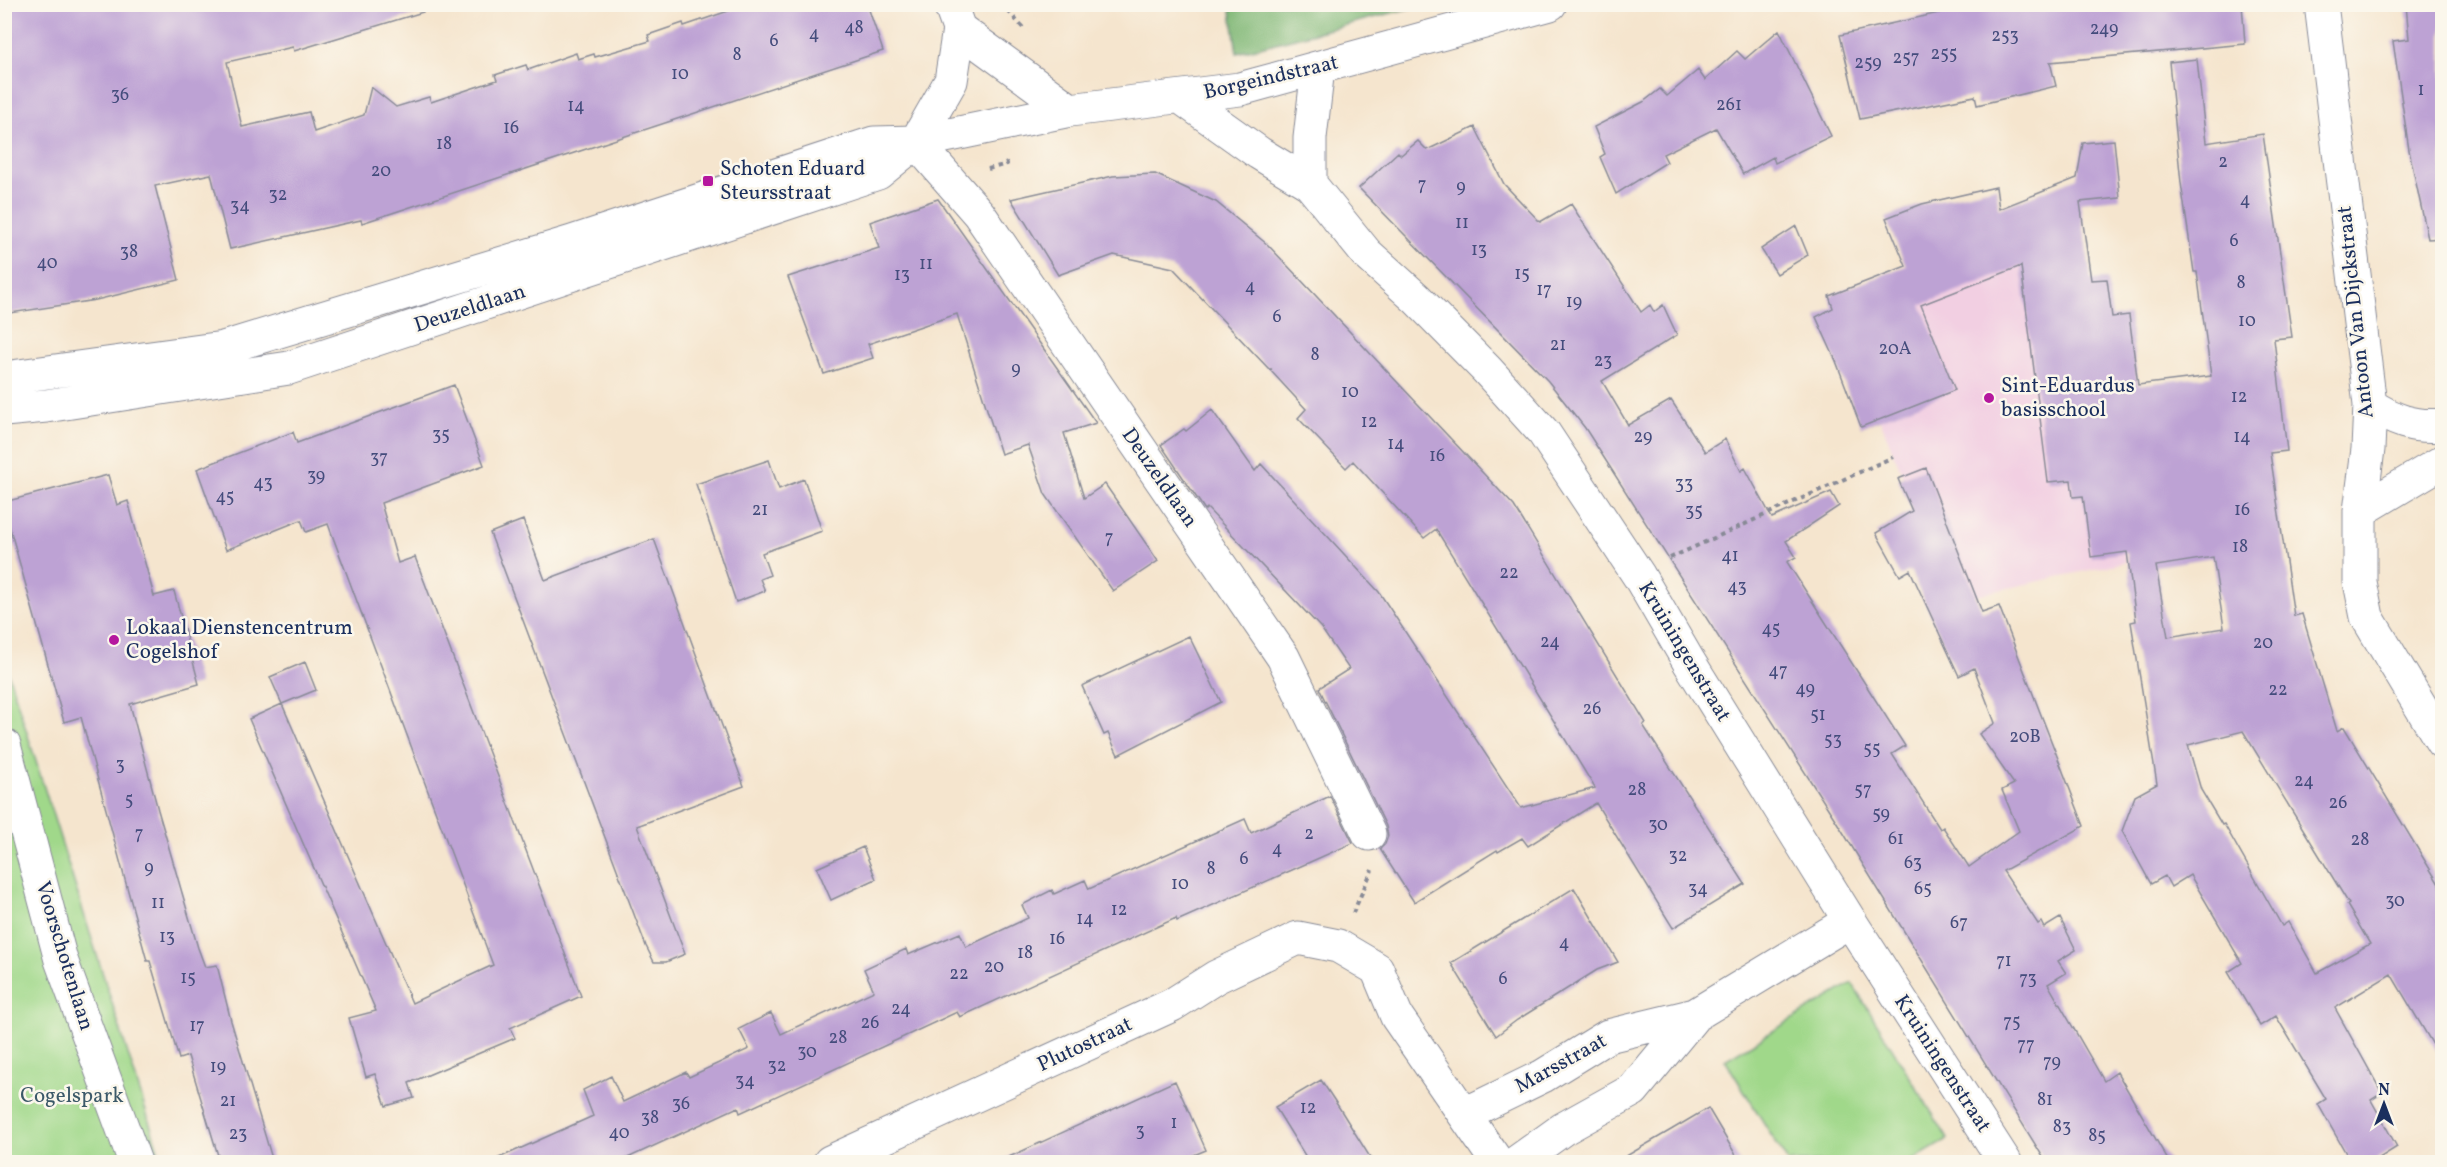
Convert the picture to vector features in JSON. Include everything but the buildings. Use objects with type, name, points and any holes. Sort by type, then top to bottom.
[{"type":"street","name":"Borgeindstraat","points":[[916,142],[1070,110],[1182,98],[1240,89],[1550,4]]},
{"type":"street","name":"Antoon Van Dijckstraat","points":[[2321,4],[2370,405],[2368,449],[2360,511],[2360,582],[2367,617],[2442,742]]},
{"type":"street","points":[[954,17],[1070,110]]},
{"type":"street","name":"Deuzeldlaan","points":[[4,410],[46,406],[289,368],[878,172],[916,142],[951,81],[954,17]]},
{"type":"street","points":[[1310,184],[1310,138],[1318,68]]},
{"type":"street","name":"Kruiningenstraat","points":[[1182,98],[1260,153],[1310,184],[1366,253],[1417,299],[1487,370],[1544,433],[1639,576],[1689,663],[1850,921],[2005,1162]]},
{"type":"street","name":"Deuzeldlaan","points":[[4,378],[223,348],[572,242],[874,143],[916,142]]},
{"type":"street","name":"Deuzeldlaan","points":[[916,142],[979,214],[1283,657],[1369,834]]},
{"type":"street","points":[[359,306],[372,341]]},
{"type":"street","points":[[2370,405],[2395,420],[2414,424],[2442,425]]},
{"type":"street","points":[[2360,511],[2442,462]]},
{"type":"street","name":"Voorschotenlaan","points":[[4,745],[61,960],[135,1162]]},
{"type":"street","name":"Marsstraat","points":[[1465,1114],[1544,1076],[1608,1036],[1695,1015],[1850,921]]},
{"type":"street","name":"Plutostraat","points":[[830,1162],[1172,1005],[1216,977],[1298,938],[1338,946]]},
{"type":"street","points":[[1338,946],[1377,969],[1396,1017],[1497,1162]]},
{"type":"street","name":"Marsstraat","points":[[1517,1162],[1563,1129],[1633,1090],[1695,1015]]},
{"type":"path","points":[[1002,4],[1030,35]]},
{"type":"path","points":[[1639,576],[1696,545],[1893,457]]},
{"type":"path","points":[[1338,946],[1376,861],[1369,834]]},
{"type":"shaded area","name":"Sint-Eduardus basisschool","points":[[2077,178],[2126,562],[1954,600],[1829,296],[1906,266]]},
{"type":"green space","points":[[1230,4],[1423,4],[1423,5],[1237,53]]},
{"type":"green space","name":"Cogelspark","points":[[5,663],[162,1162],[5,1162]]},
{"type":"green space","points":[[1852,983],[1948,1139],[1910,1162],[1788,1162],[1725,1060]]},
{"type":"place","name":"Schoten Eduard Steursstraat","points":[[708,181]]},
{"type":"place","name":"Sint-Eduardus basisschool","points":[[1989,398]]},
{"type":"place","name":"Lokaal Dienstencentrum Cogelshof","points":[[114,640]]}]
